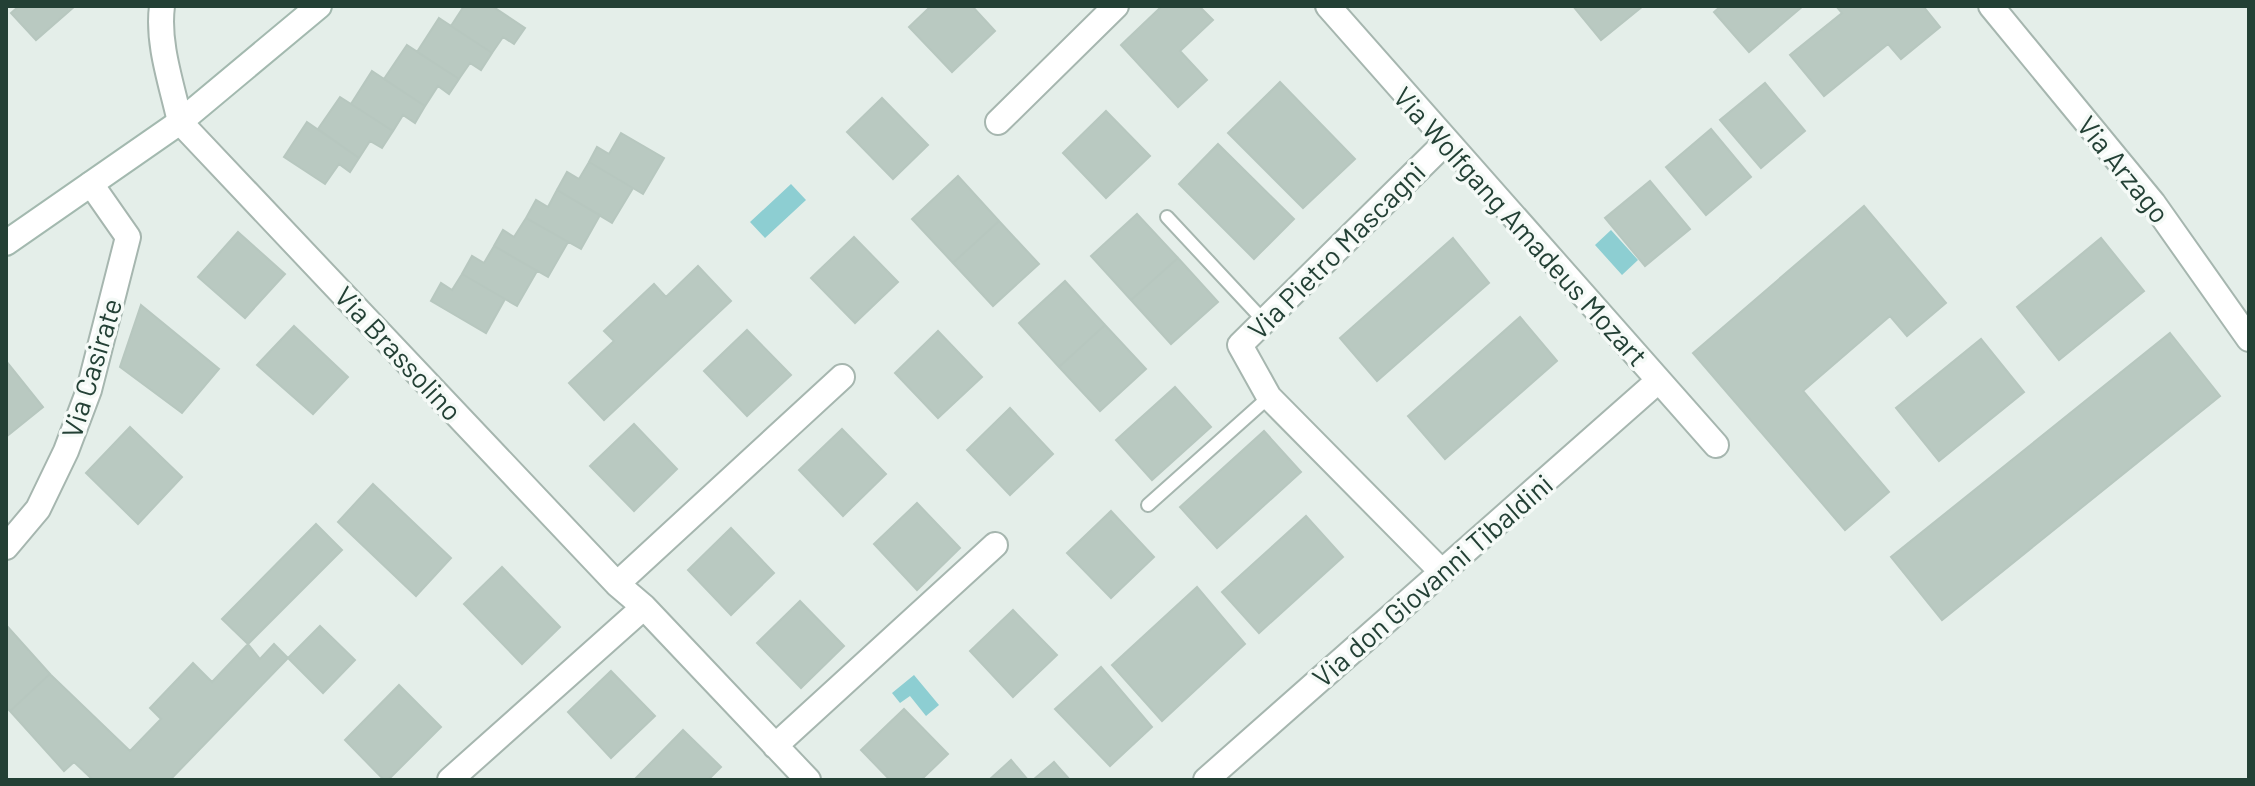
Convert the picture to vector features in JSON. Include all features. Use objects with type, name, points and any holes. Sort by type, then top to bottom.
[{"type":"street","points":[[162,6],[160,21],[163,43],[180,122]]},
{"type":"street","points":[[6,243],[180,122],[319,6]]},
{"type":"street","points":[[998,122],[1116,6]]},
{"type":"street","name":"Via Wolfgang Amadeus Mozart","points":[[1328,6],[1716,445]]},
{"type":"street","name":"Via Arzago","points":[[1991,6],[2153,203],[2249,339]]},
{"type":"street","name":"Via Brassolino","points":[[180,122],[617,584],[644,607],[808,780]]},
{"type":"street","name":"Via Pietro Mascagni","points":[[1442,572],[1269,397],[1240,345],[1446,142]]},
{"type":"street","name":"Via Casirate","points":[[6,547],[38,509],[66,451],[89,390],[128,237],[91,184]]},
{"type":"street","points":[[617,584],[842,377]]},
{"type":"street","name":"Via don Giovanni Tibaldini","points":[[1206,780],[1658,381]]},
{"type":"street","points":[[775,746],[995,545]]},
{"type":"street","points":[[450,780],[644,607]]},
{"type":"lane","points":[[1167,217],[1264,321]]},
{"type":"lane","points":[[1148,505],[1269,397]]},
{"type":"water","points":[[791,184],[806,200],[765,238],[750,222]]},
{"type":"water","points":[[1611,230],[1638,260],[1622,275],[1595,245]]},
{"type":"water","points":[[914,675],[939,705],[926,716],[910,696],[900,703],[892,693]]},
{"type":"building","points":[[19,6],[75,6],[36,40],[11,13]]},
{"type":"building","points":[[464,6],[492,6],[525,28],[514,44],[503,37],[492,53],[451,26]]},
{"type":"building","points":[[931,6],[972,6],[995,31],[952,72],[909,27]]},
{"type":"building","points":[[1162,6],[1199,6],[1213,20],[1180,51],[1207,80],[1178,107],[1121,45]]},
{"type":"building","points":[[1573,6],[1643,6],[1601,40]]},
{"type":"building","points":[[1721,6],[1803,6],[1749,52],[1714,12]]},
{"type":"building","points":[[1836,6],[1923,6],[1940,27],[1901,59],[1888,44],[1824,96],[1790,55],[1842,13]]},
{"type":"building","points":[[439,18],[492,53],[481,70],[470,63],[459,79],[417,52]]},
{"type":"building","points":[[407,45],[459,79],[449,94],[438,86],[425,106],[384,79]]},
{"type":"building","points":[[372,71],[425,106],[415,123],[403,115],[393,131],[351,104]]},
{"type":"building","points":[[1280,82],[1355,159],[1303,208],[1228,133]]},
{"type":"building","points":[[1765,83],[1805,131],[1761,168],[1720,120]]},
{"type":"building","points":[[340,97],[393,131],[382,148],[370,141],[359,158],[318,129]]},
{"type":"building","points":[[882,98],[928,145],[893,179],[847,132]]},
{"type":"building","points":[[1106,111],[1150,156],[1106,198],[1063,153]]},
{"type":"building","points":[[307,122],[359,158],[350,172],[339,164],[325,184],[284,157]]},
{"type":"building","points":[[1711,129],[1751,177],[1706,215],[1666,167]]},
{"type":"building","points":[[621,133],[664,158],[643,194],[589,162],[597,147],[609,154]]},
{"type":"building","points":[[1218,144],[1294,219],[1254,259],[1179,184]]},
{"type":"building","points":[[589,162],[633,188],[612,223],[557,190],[567,172],[579,179]]},
{"type":"building","points":[[958,176],[999,221],[953,263],[912,219]]},
{"type":"building","points":[[1650,181],[1690,229],[1645,266],[1605,218]]},
{"type":"building","points":[[557,190],[600,215],[581,249],[526,218],[536,200],[548,207]]},
{"type":"building","points":[[1864,206],[1946,303],[1907,336],[1890,316],[1803,391],[1889,492],[1845,530],[1693,353]]},
{"type":"building","points":[[1137,214],[1178,258],[1131,300],[1091,256]]},
{"type":"building","points":[[526,218],[568,242],[548,277],[494,246],[503,230],[514,237]]},
{"type":"building","points":[[999,221],[1039,264],[993,306],[953,263]]},
{"type":"building","points":[[238,232],[285,274],[245,318],[198,277]]},
{"type":"building","points":[[854,237],[898,282],[855,323],[811,278]]},
{"type":"building","points":[[1453,238],[1489,283],[1377,381],[1340,338]]},
{"type":"building","points":[[2101,238],[2144,291],[2059,360],[2017,307]]},
{"type":"building","points":[[494,246],[537,271],[517,306],[462,274],[472,256],[484,263]]},
{"type":"building","points":[[1178,258],[1218,302],[1171,344],[1131,300]]},
{"type":"building","points":[[698,266],[731,301],[604,420],[569,383],[614,341],[604,331],[654,284],[666,297]]},
{"type":"building","points":[[462,274],[505,299],[486,333],[431,301],[441,283],[452,290]]},
{"type":"building","points":[[1065,281],[1105,325],[1059,367],[1019,323]]},
{"type":"building","points":[[141,305],[219,369],[182,413],[120,367]]},
{"type":"building","points":[[1520,317],[1557,361],[1445,459],[1408,416]]},
{"type":"building","points":[[1105,325],[1146,369],[1100,411],[1059,367]]},
{"type":"building","points":[[294,326],[348,377],[313,414],[257,365]]},
{"type":"building","points":[[747,330],[791,375],[747,416],[704,371]]},
{"type":"building","points":[[938,331],[982,377],[938,418],[895,373]]},
{"type":"building","points":[[2170,333],[2220,396],[1942,620],[1891,557]]},
{"type":"building","points":[[1981,339],[2024,392],[1939,461],[1896,408]]},
{"type":"building","points":[[6,361],[43,407],[6,437]]},
{"type":"building","points":[[1175,387],[1211,427],[1152,480],[1116,440]]},
{"type":"building","points":[[1010,408],[1053,454],[1010,495],[967,450]]},
{"type":"building","points":[[634,424],[677,469],[634,511],[590,466]]},
{"type":"building","points":[[130,427],[182,477],[138,524],[86,473]]},
{"type":"building","points":[[842,429],[886,474],[843,516],[799,470]]},
{"type":"building","points":[[1264,431],[1301,472],[1217,548],[1180,507]]},
{"type":"building","points":[[373,484],[451,558],[416,596],[338,522]]},
{"type":"building","points":[[917,503],[960,548],[917,590],[874,544]]},
{"type":"building","points":[[1111,511],[1154,557],[1111,598],[1067,553]]},
{"type":"building","points":[[1306,516],[1343,557],[1259,633],[1222,592]]},
{"type":"building","points":[[316,524],[342,550],[248,644],[222,619]]},
{"type":"building","points":[[731,528],[774,573],[731,615],[688,570]]},
{"type":"building","points":[[502,567],[560,627],[522,664],[464,604]]},
{"type":"building","points":[[1197,587],[1245,644],[1162,721],[1112,665]]},
{"type":"building","points":[[800,601],[844,646],[801,688],[757,643]]},
{"type":"building","points":[[1013,610],[1057,655],[1013,697],[970,651]]},
{"type":"building","points":[[6,625],[50,674],[10,711],[6,707]]},
{"type":"building","points":[[320,626],[355,660],[323,693],[288,658]]},
{"type":"building","points":[[248,644],[260,659],[274,644],[288,658],[170,780],[93,780],[74,762],[64,771],[10,711],[50,674],[130,751],[161,719],[150,708],[193,663],[212,682]]},
{"type":"building","points":[[1101,667],[1152,727],[1110,766],[1055,709]]},
{"type":"building","points":[[611,671],[655,716],[611,758],[568,712]]},
{"type":"building","points":[[399,685],[441,727],[388,780],[384,780],[345,740]]},
{"type":"building","points":[[904,709],[948,754],[921,780],[890,780],[861,750]]},
{"type":"building","points":[[683,730],[721,767],[708,780],[634,780]]},
{"type":"building","points":[[1011,760],[1028,780],[989,780]]},
{"type":"building","points":[[1054,762],[1070,780],[1033,780]]}]
